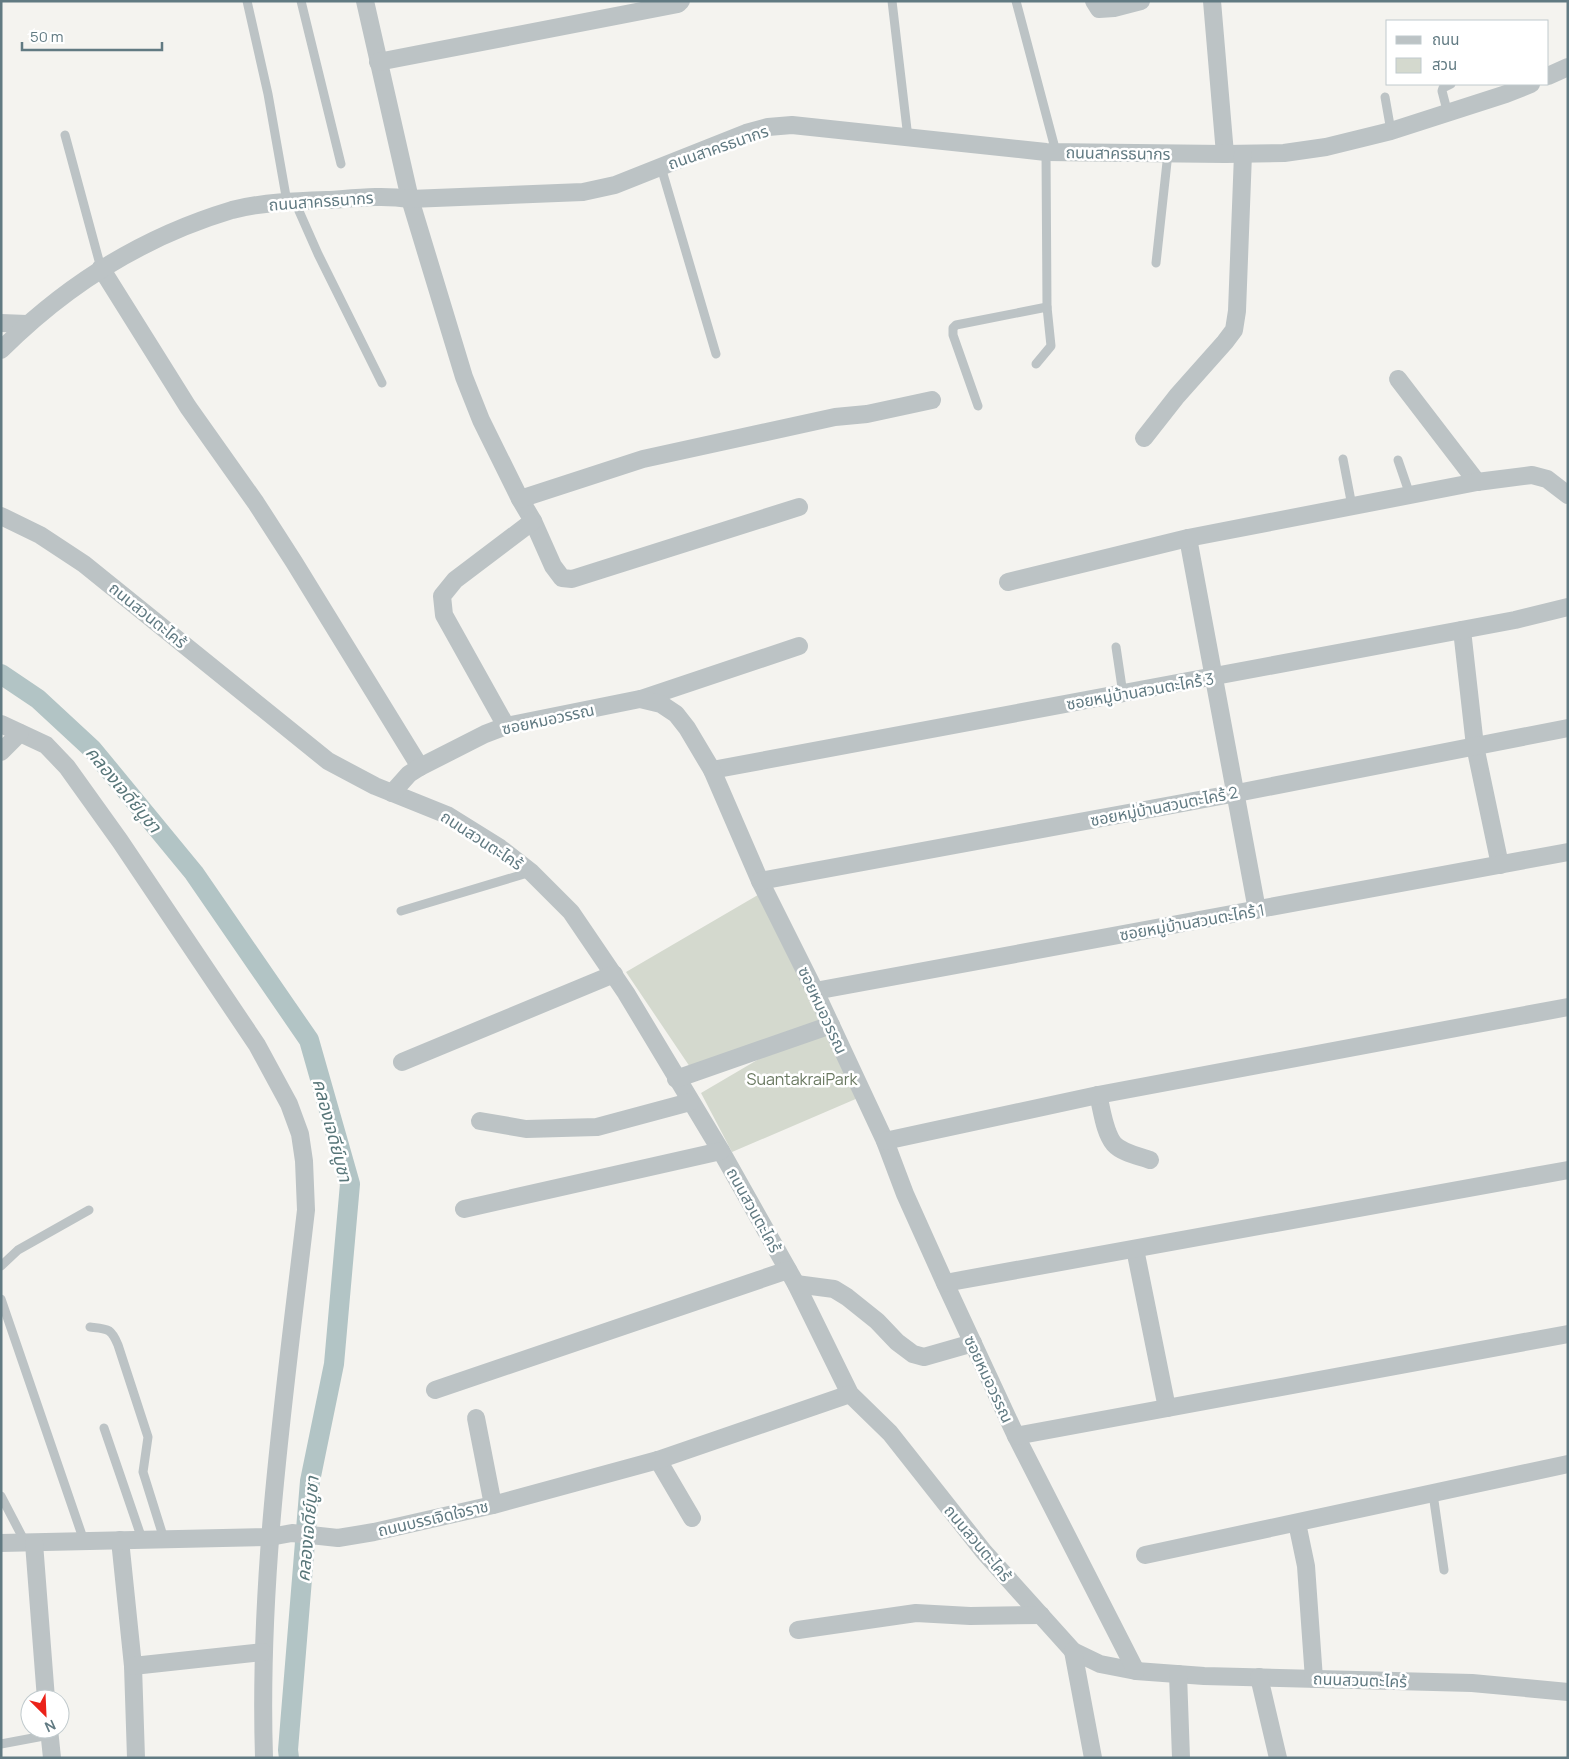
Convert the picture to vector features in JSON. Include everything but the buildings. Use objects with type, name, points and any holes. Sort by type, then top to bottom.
[{"type":"street","points":[[365,1],[410,198],[464,377],[481,420],[533,521],[553,566],[562,578],[572,579],[799,508]]},
{"type":"street","points":[[378,62],[678,4],[681,1]]},
{"type":"street","points":[[1094,1],[1099,9],[1114,8],[1141,1]]},
{"type":"street","points":[[1212,1],[1226,154]]},
{"type":"street","points":[[1549,76],[1568,67]]},
{"type":"street","name":"ถนนสาครธนากร","points":[[1,350],[27,324],[70,289],[101,268],[176,230],[234,210],[291,202],[391,196],[410,198],[583,192],[615,185],[746,133],[768,127],[792,126],[1051,152],[1284,153],[1326,147],[1392,131],[1448,114],[1528,85]]},
{"type":"street","points":[[1144,438],[1176,396],[1215,354],[1234,330],[1238,301],[1243,154]]},
{"type":"street","points":[[101,268],[188,407],[256,503],[294,562],[420,767]]},
{"type":"street","points":[[1,323],[27,324]]},
{"type":"street","points":[[1398,379],[1477,482]]},
{"type":"street","points":[[520,499],[643,458],[835,417],[867,414],[932,400]]},
{"type":"street","points":[[1008,582],[1188,538],[1477,482],[1532,475],[1547,479],[1568,495]]},
{"type":"street","name":"ถนนสวนตะไคร้","points":[[1,516],[40,535],[84,564],[328,761],[392,793],[446,815],[500,848],[531,872],[571,912],[614,974],[721,1151],[792,1277],[850,1394],[890,1433],[984,1552],[1073,1651],[1100,1664],[1136,1671],[1314,1679],[1472,1683],[1568,1692]]},
{"type":"street","points":[[506,726],[444,615],[442,596],[455,580],[533,521]]},
{"type":"street","points":[[1188,538],[1257,910]]},
{"type":"street","name":"ซอยหมู่บ้านสวนตะไคร้ 3","points":[[712,770],[1213,678],[1515,620],[1568,607]]},
{"type":"street","points":[[1462,630],[1475,746],[1500,865]]},
{"type":"street","points":[[640,699],[799,646]]},
{"type":"street","name":"ซอยหมอวรรณ","points":[[392,793],[409,774],[420,767],[484,734],[506,726],[640,699],[661,704],[676,714],[687,728],[712,770],[760,881],[831,1025],[884,1141],[905,1194],[945,1283],[1016,1436],[1136,1671]]},
{"type":"street","points":[[1,724],[46,745],[67,767],[257,1045],[289,1104],[300,1134],[304,1161],[306,1210],[270,1536],[263,1627],[264,1758]]},
{"type":"street","name":"ซอยหมู่บ้านสวนตะไคร้ 2","points":[[760,881],[1236,793],[1568,728]]},
{"type":"street","points":[[1,752],[20,733]]},
{"type":"street","name":"ซอยหมู่บ้านสวนตะไคร้ 1","points":[[815,991],[1568,852]]},
{"type":"street","points":[[402,1062],[614,974]]},
{"type":"street","points":[[884,1141],[1098,1094],[1568,1007]]},
{"type":"street","points":[[676,1079],[831,1025]]},
{"type":"street","points":[[1098,1094],[1108,1132],[1114,1144],[1122,1150],[1150,1160]]},
{"type":"street","points":[[480,1122],[526,1128],[597,1127],[690,1102]]},
{"type":"street","points":[[464,1209],[721,1151]]},
{"type":"street","points":[[945,1283],[1568,1170]]},
{"type":"street","points":[[1135,1249],[1168,1408]]},
{"type":"street","points":[[435,1390],[792,1277],[834,1288],[877,1321],[897,1342],[913,1354],[924,1357],[973,1343]]},
{"type":"street","points":[[1016,1436],[1568,1334]]},
{"type":"street","name":"ถนนบรรเจิดใจราช","points":[[1,1543],[270,1536],[292,1533],[338,1538],[374,1532],[493,1505],[658,1460],[850,1394]]},
{"type":"street","points":[[476,1418],[493,1505]]},
{"type":"street","points":[[658,1460],[692,1518]]},
{"type":"street","points":[[1145,1555],[1567,1466]]},
{"type":"street","points":[[1297,1523],[1306,1566],[1314,1679]]},
{"type":"street","points":[[120,1540],[133,1666],[136,1758]]},
{"type":"street","points":[[30,1542],[45,1689]]},
{"type":"street","points":[[798,1630],[916,1613],[970,1616],[1041,1615]]},
{"type":"street","points":[[1073,1651],[1093,1758]]},
{"type":"street","points":[[133,1666],[264,1652]]},
{"type":"street","points":[[1178,1674],[1181,1758]]},
{"type":"street","points":[[1259,1677],[1278,1758]]},
{"type":"street","points":[[50,1739],[52,1758]]},
{"type":"lane","points":[[247,1],[291,202],[382,383]]},
{"type":"lane","points":[[301,1],[341,164]]},
{"type":"lane","points":[[892,1],[908,138]]},
{"type":"lane","points":[[1016,1],[1051,152],[1047,307],[1051,346],[1036,364]]},
{"type":"lane","points":[[1448,114],[1442,91],[1443,88],[1449,85]]},
{"type":"lane","points":[[1385,97],[1392,131]]},
{"type":"lane","points":[[65,135],[101,268]]},
{"type":"lane","points":[[1156,263],[1168,153]]},
{"type":"lane","points":[[661,167],[716,354]]},
{"type":"lane","points":[[978,406],[953,335],[953,328],[956,325],[1047,307]]},
{"type":"lane","points":[[1343,459],[1352,506]]},
{"type":"lane","points":[[1398,460],[1410,495]]},
{"type":"lane","points":[[1116,647],[1123,694]]},
{"type":"lane","points":[[401,911],[531,872]]},
{"type":"lane","points":[[1,1266],[18,1250],[89,1210]]},
{"type":"lane","points":[[1,1299],[84,1541]]},
{"type":"lane","points":[[90,1327],[111,1330],[118,1345],[148,1437],[143,1472],[164,1539]]},
{"type":"lane","points":[[104,1428],[142,1539]]},
{"type":"lane","points":[[1433,1494],[1444,1570]]},
{"type":"lane","points":[[1,1496],[30,1542]]},
{"type":"lane","points":[[1,1744],[21,1739]]},
{"type":"green space","name":"SuantakraiPark","points":[[763,892],[858,1098],[732,1152],[701,1093],[820,1023],[690,1067],[626,972]]},
{"type":"waterway","name":"คลองเจดีย์บูชา","points":[[1,674],[38,699],[92,749],[194,873],[309,1040],[350,1184],[334,1364],[310,1481],[288,1750],[289,1758]]}]
